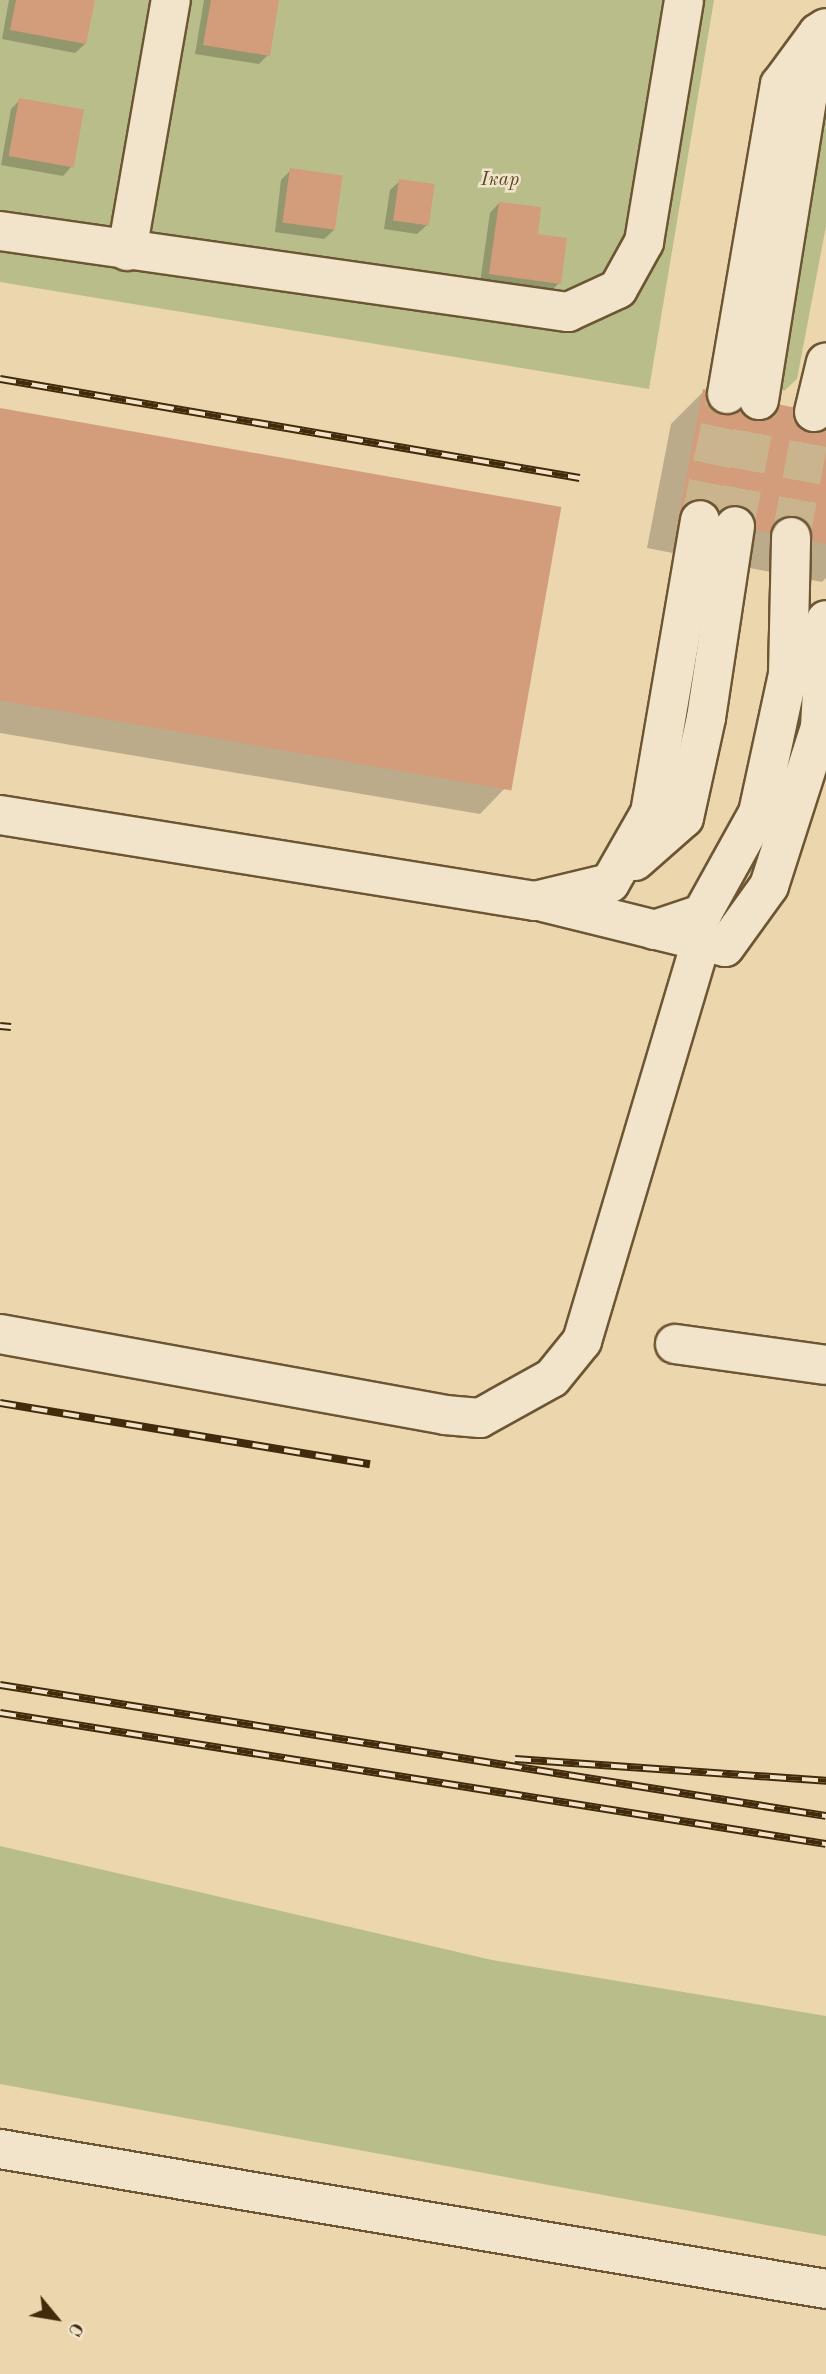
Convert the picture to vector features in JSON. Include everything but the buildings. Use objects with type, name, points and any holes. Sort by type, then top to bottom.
[{"type":"lane","points":[[127,251],[171,0]]},
{"type":"lane","points":[[0,231],[568,312],[618,289],[644,242],[684,0]]},
{"type":"lane","points":[[743,397],[780,85],[822,31]]},
{"type":"lane","points":[[814,412],[826,362]]},
{"type":"lane","points":[[535,901],[610,883],[650,813],[718,523]]},
{"type":"lane","points":[[654,930],[702,914],[758,813],[788,674],[792,537]]},
{"type":"lane","points":[[0,816],[535,901],[725,947],[769,886],[820,727],[826,620]]},
{"type":"lane","points":[[0,1334],[445,1415],[480,1418],[552,1378],[582,1341],[701,941]]},
{"type":"lane","points":[[675,1344],[826,1365]]},
{"type":"lane","points":[[0,2149],[826,2289]]},
{"type":"green space","name":"Ікар","points":[[0,0],[714,0],[649,389],[0,282]]},
{"type":"green space","points":[[826,111],[826,226],[797,379],[784,391],[773,382],[818,115]]},
{"type":"green space","points":[[0,1846],[492,1960],[826,2016],[826,2236],[0,2084]]},
{"type":"tunnel","points":[[700,520],[727,394]]},
{"type":"tunnel","points":[[735,526],[759,400]]},
{"type":"tunnel","points":[[791,537],[814,412]]},
{"type":"railway","points":[[0,379],[580,478]]},
{"type":"railway","points":[[0,1026],[11,1027]]},
{"type":"railway","points":[[0,1403],[370,1464]]},
{"type":"railway","points":[[0,1685],[826,1816]]},
{"type":"railway","points":[[0,1713],[826,1844]]},
{"type":"railway","points":[[515,1759],[826,1781]]}]
